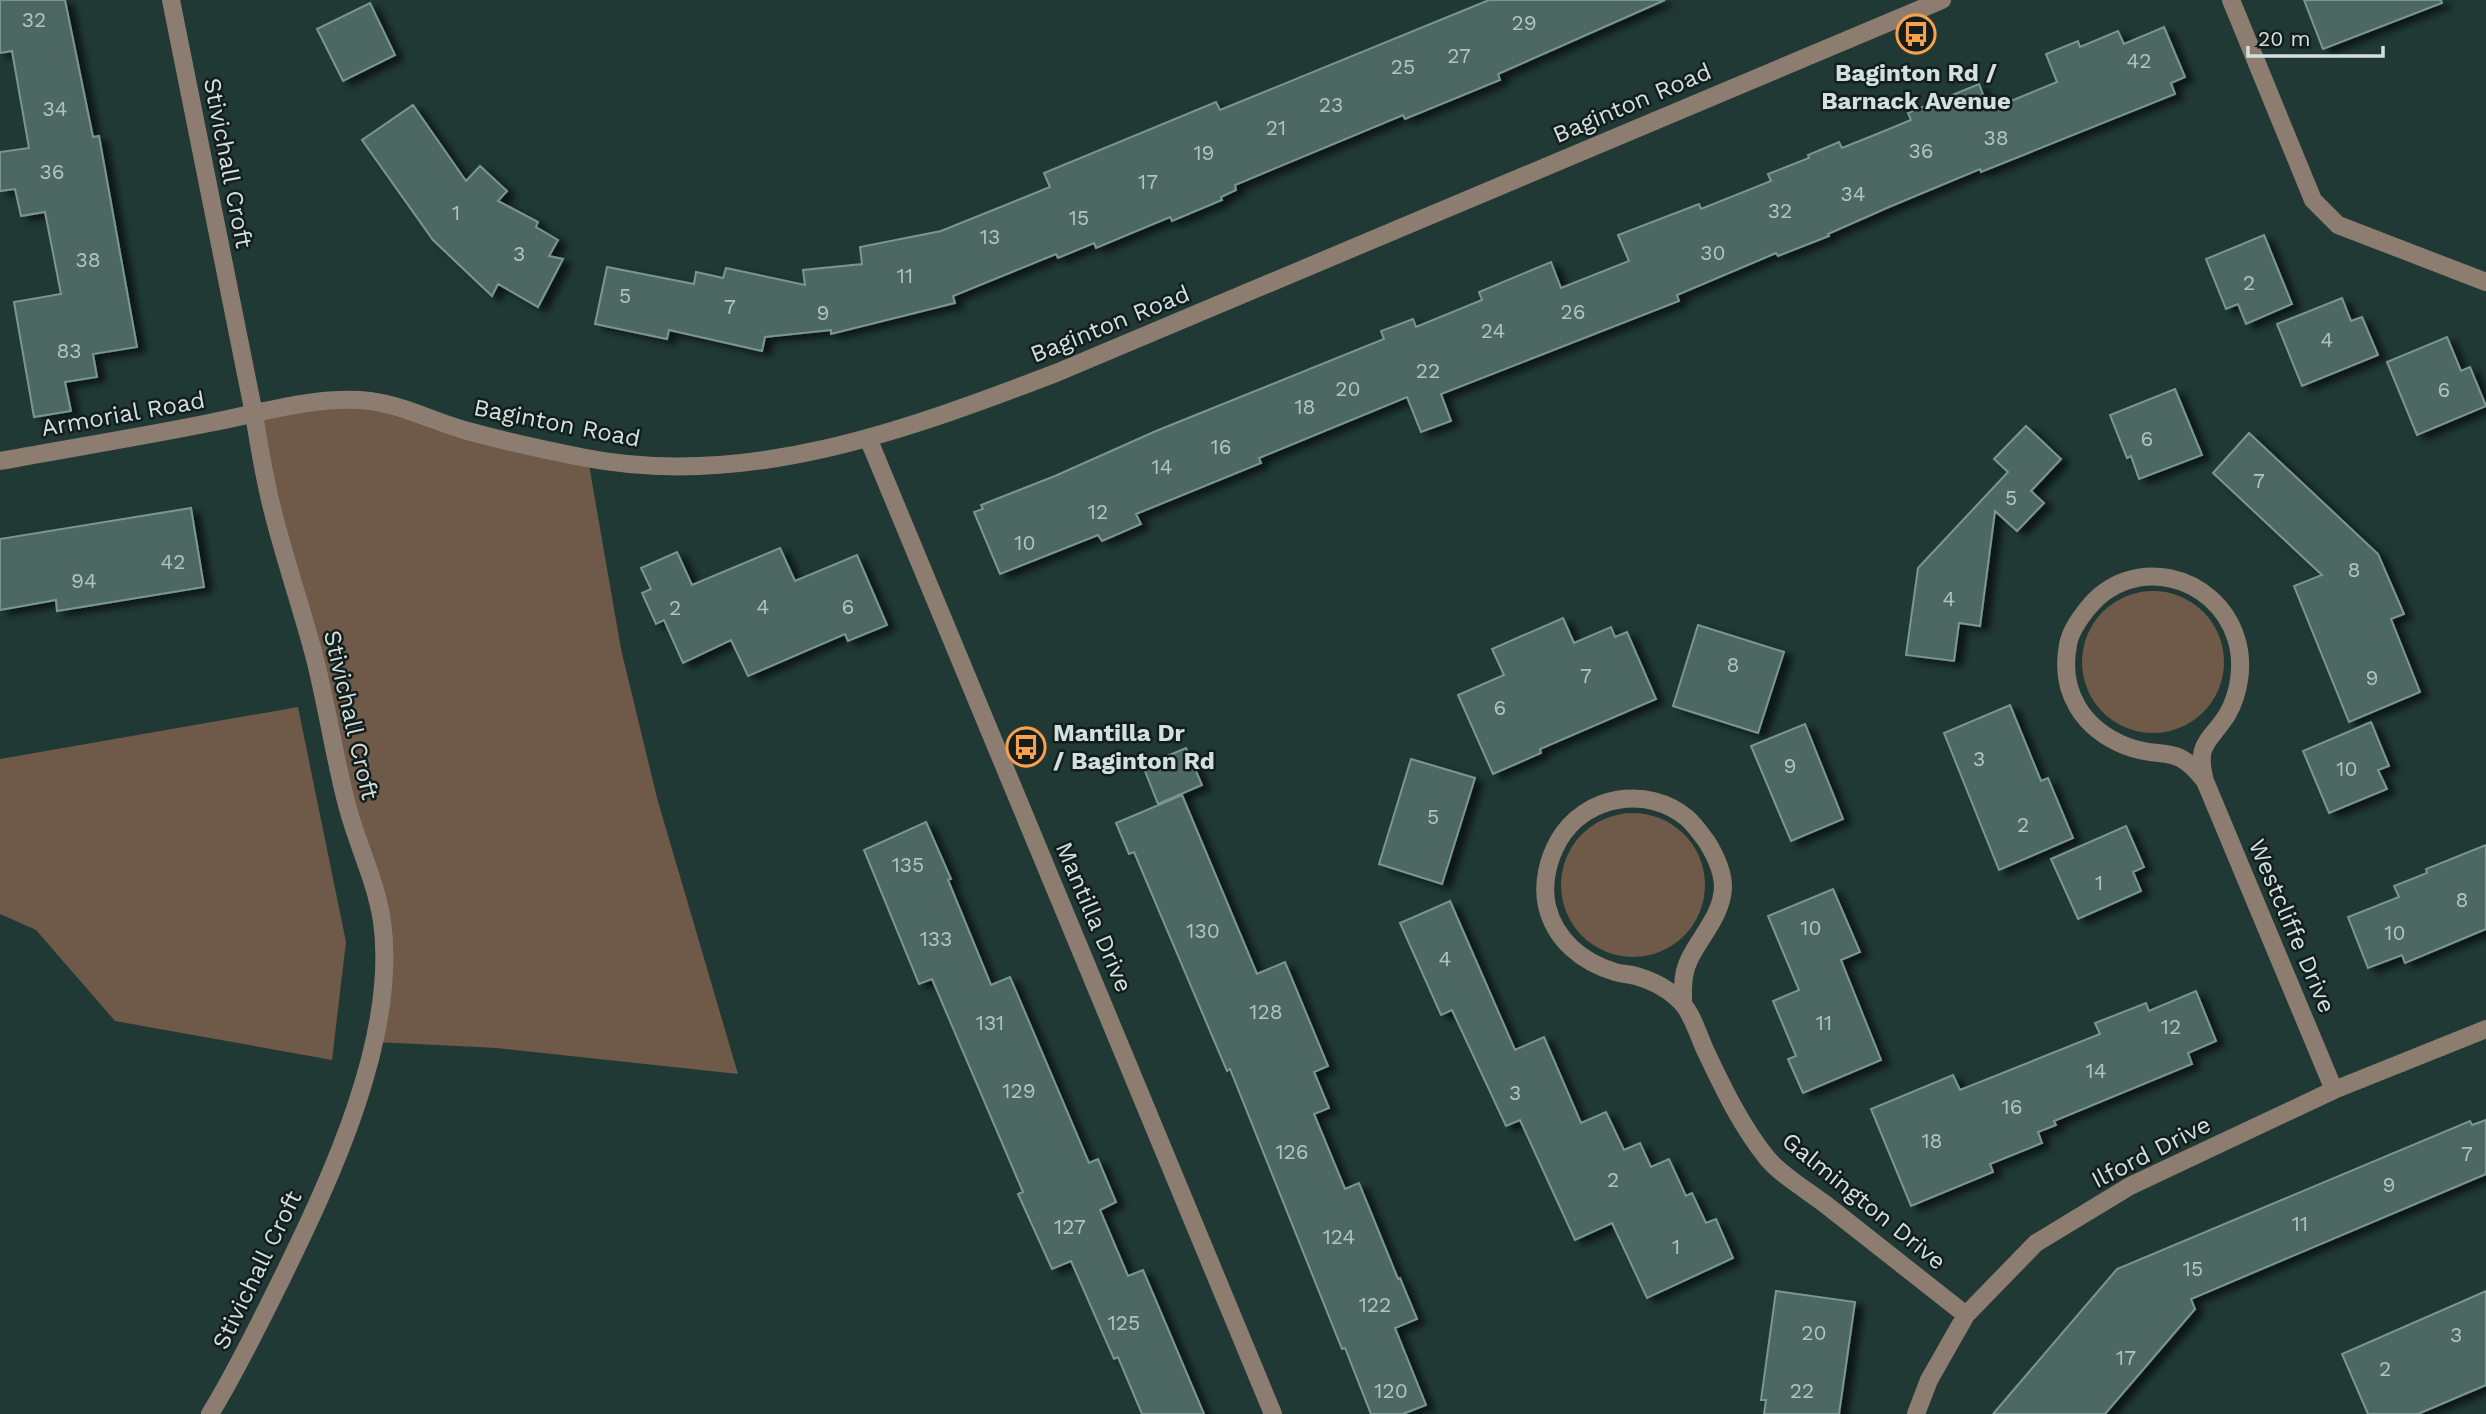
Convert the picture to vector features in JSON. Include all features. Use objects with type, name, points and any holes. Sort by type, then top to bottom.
[{"type":"street","name":"Stivichall Croft","points":[[171,0],[262,465],[326,702],[343,792],[352,826],[375,888],[382,923],[383,962],[375,1042],[347,1129],[312,1217],[248,1346],[210,1414]]},
{"type":"street","name":"Baginton Road","points":[[254,414],[324,403],[370,401],[520,444],[589,459],[670,467],[753,463],[868,438],[960,410],[1056,373],[1942,0]]},
{"type":"street","points":[[2231,0],[2313,200],[2338,225],[2486,282]]},
{"type":"street","name":"Armorial Road","points":[[0,461],[254,414]]},
{"type":"street","name":"Mantilla Drive","points":[[868,438],[1273,1414]]},
{"type":"street","name":"Westcliffe Drive","points":[[2205,781],[2193,765],[2181,757],[2128,747],[2109,738],[2091,725],[2076,708],[2068,688],[2068,644],[2078,620],[2093,601],[2113,585],[2133,578],[2173,578],[2195,585],[2214,601],[2228,618],[2237,639],[2241,663],[2237,689],[2227,714],[2211,733],[2203,750],[2201,766],[2334,1090]]},
{"type":"street","name":"Galmington Drive","points":[[1683,1004],[1683,977],[1690,958],[1719,907],[1723,886],[1713,851],[1687,818],[1668,806],[1627,797],[1604,802],[1576,821],[1562,835],[1552,853],[1546,878],[1546,901],[1552,924],[1564,941],[1580,956],[1616,973],[1635,976],[1664,987],[1683,1004],[1727,1097],[1769,1160],[1966,1315]]},
{"type":"street","name":"Ilford Drive","points":[[1916,1414],[1929,1380],[1966,1315],[2036,1243],[2130,1185],[2334,1090],[2486,1029]]},
{"type":"shaded area","points":[[350,401],[588,459],[621,649],[657,798],[738,1074],[497,1048],[375,1042],[383,962],[254,414]]},
{"type":"shaded area","points":[[2153,591],[2180,596],[2203,612],[2219,635],[2224,662],[2219,689],[2203,712],[2180,728],[2153,733],[2126,728],[2103,712],[2087,689],[2082,662],[2087,635],[2103,612],[2126,596]]},
{"type":"shaded area","points":[[298,707],[346,942],[332,1060],[115,1021],[36,930],[0,914],[0,759]]},
{"type":"shaded area","points":[[1633,813],[1661,819],[1684,834],[1699,857],[1705,885],[1699,913],[1684,936],[1661,951],[1633,957],[1605,951],[1582,936],[1567,913],[1561,885],[1567,857],[1582,834],[1605,819]]},
{"type":"building","points":[[0,0],[65,0],[93,137],[99,136],[137,347],[93,354],[97,377],[65,382],[71,411],[34,417],[14,302],[61,294],[45,212],[21,216],[15,189],[0,191],[0,152],[29,148],[12,51],[0,53]]},
{"type":"building","points":[[1489,0],[1665,0],[1498,74],[1500,80],[1405,119],[1403,115],[1235,185],[1236,190],[1221,197],[1222,200],[1172,221],[1170,217],[1096,248],[1094,243],[1058,258],[1056,254],[953,296],[955,303],[831,334],[831,330],[765,337],[762,351],[669,330],[667,339],[595,324],[607,267],[694,284],[696,272],[723,278],[726,268],[805,285],[803,270],[862,264],[860,247],[941,231],[1050,187],[1044,173],[1216,102],[1220,110]]},
{"type":"building","points":[[2304,0],[2441,0],[2442,3],[2323,49]]},
{"type":"building","points":[[370,3],[395,55],[343,81],[317,29]]},
{"type":"building","points":[[2164,27],[2185,77],[2171,83],[2175,94],[1981,172],[1980,169],[1828,234],[1829,236],[1778,256],[1776,253],[1677,295],[1679,301],[1441,394],[1451,421],[1421,432],[1407,397],[1259,458],[1261,463],[1136,514],[1141,524],[1102,541],[1098,535],[1000,574],[974,512],[983,509],[981,505],[1384,339],[1381,331],[1413,319],[1416,327],[1482,300],[1479,292],[1551,262],[1561,288],[1629,261],[1618,235],[1699,204],[1701,209],[1771,181],[1768,174],[1809,158],[1808,155],[1839,142],[1842,148],[1911,120],[1908,113],[1979,84],[1989,110],[2057,82],[2046,54],[2078,41],[2080,47],[2118,31],[2124,44]]},
{"type":"building","points":[[413,105],[466,181],[480,166],[507,191],[498,201],[538,222],[536,227],[558,240],[549,256],[563,259],[538,307],[498,284],[492,296],[433,240],[362,140]]},
{"type":"building","points":[[2264,235],[2292,304],[2246,324],[2238,304],[2226,309],[2206,259]]},
{"type":"building","points":[[2342,298],[2351,321],[2362,317],[2378,355],[2302,386],[2277,324]]},
{"type":"building","points":[[2447,337],[2461,371],[2470,367],[2486,406],[2417,435],[2387,362]]},
{"type":"building","points":[[2175,389],[2202,455],[2139,479],[2131,456],[2127,458],[2110,415]]},
{"type":"building","points":[[2026,426],[2061,459],[2031,491],[2044,503],[2017,531],[1995,511],[1980,626],[1959,623],[1954,661],[1906,655],[1918,568],[2008,472],[1994,459]]},
{"type":"building","points":[[2249,433],[2378,554],[2404,614],[2391,619],[2420,692],[2349,722],[2294,586],[2322,575],[2213,473]]},
{"type":"building","points":[[191,508],[204,587],[57,611],[56,600],[0,610],[0,539]]},
{"type":"building","points":[[780,548],[795,581],[857,555],[887,625],[848,641],[845,634],[748,676],[731,640],[683,663],[664,620],[656,624],[642,593],[651,589],[641,568],[677,552],[692,585]]},
{"type":"building","points":[[1563,618],[1574,643],[1611,627],[1615,637],[1627,632],[1656,699],[1540,749],[1541,753],[1493,774],[1458,695],[1504,675],[1492,649]]},
{"type":"building","points":[[1698,625],[1784,652],[1758,733],[1673,706]]},
{"type":"building","points":[[2010,705],[2041,781],[2048,778],[2073,838],[1999,870],[1944,733]]},
{"type":"building","points":[[2371,722],[2389,766],[2378,770],[2387,789],[2329,813],[2303,751]]},
{"type":"building","points":[[1805,724],[1843,819],[1791,841],[1751,746]]},
{"type":"building","points":[[1186,748],[1202,785],[1158,804],[1143,766]]},
{"type":"building","points":[[1411,759],[1475,778],[1442,884],[1379,864]]},
{"type":"building","points":[[1182,795],[1257,974],[1285,962],[1328,1066],[1314,1072],[1329,1108],[1314,1114],[1345,1189],[1359,1183],[1417,1319],[1395,1328],[1426,1405],[1403,1414],[1371,1414],[1345,1348],[1342,1349],[1230,1069],[1227,1071],[1134,852],[1129,854],[1116,823]]},
{"type":"building","points":[[926,822],[951,879],[948,880],[991,985],[1010,977],[1089,1163],[1098,1159],[1116,1202],[1100,1210],[1128,1276],[1143,1270],[1204,1414],[1142,1414],[1118,1357],[1114,1359],[1071,1261],[1052,1269],[1018,1194],[1023,1192],[932,979],[919,984],[864,850]]},
{"type":"building","points":[[2126,826],[2144,867],[2133,872],[2141,891],[2078,919],[2051,859]]},
{"type":"building","points":[[2486,845],[2486,929],[2405,963],[2402,955],[2368,968],[2348,917],[2399,897],[2394,886],[2427,873],[2426,869]]},
{"type":"building","points":[[1833,889],[1860,952],[1841,960],[1881,1060],[1803,1093],[1788,1059],[1796,1056],[1773,1001],[1799,990],[1768,916]]},
{"type":"building","points":[[1450,901],[1515,1050],[1544,1037],[1581,1123],[1606,1112],[1624,1150],[1640,1143],[1651,1167],[1669,1159],[1686,1196],[1692,1193],[1706,1223],[1716,1219],[1733,1258],[1647,1298],[1612,1223],[1575,1240],[1520,1120],[1506,1126],[1452,1010],[1441,1015],[1400,923]]},
{"type":"building","points":[[2196,991],[2216,1041],[2188,1053],[2192,1064],[2054,1121],[2056,1125],[2038,1132],[2042,1143],[1990,1164],[1993,1172],[1911,1206],[1871,1109],[1953,1075],[1960,1090],[2100,1034],[2095,1023],[2146,1003],[2149,1011]]},
{"type":"building","points":[[2486,1120],[2486,1174],[2191,1299],[2195,1309],[2105,1414],[1993,1414],[2117,1269],[2470,1121],[2472,1125]]},
{"type":"building","points":[[1776,1291],[1855,1302],[1839,1414],[1764,1414],[1766,1400],[1761,1400]]},
{"type":"building","points":[[2486,1291],[2486,1385],[2418,1414],[2368,1414],[2342,1354]]},
{"type":"place","name":"Baginton Rd / Barnack Avenue","points":[[1916,34]]},
{"type":"place","name":"Mantilla Dr / Baginton Rd","points":[[1026,747]]}]
